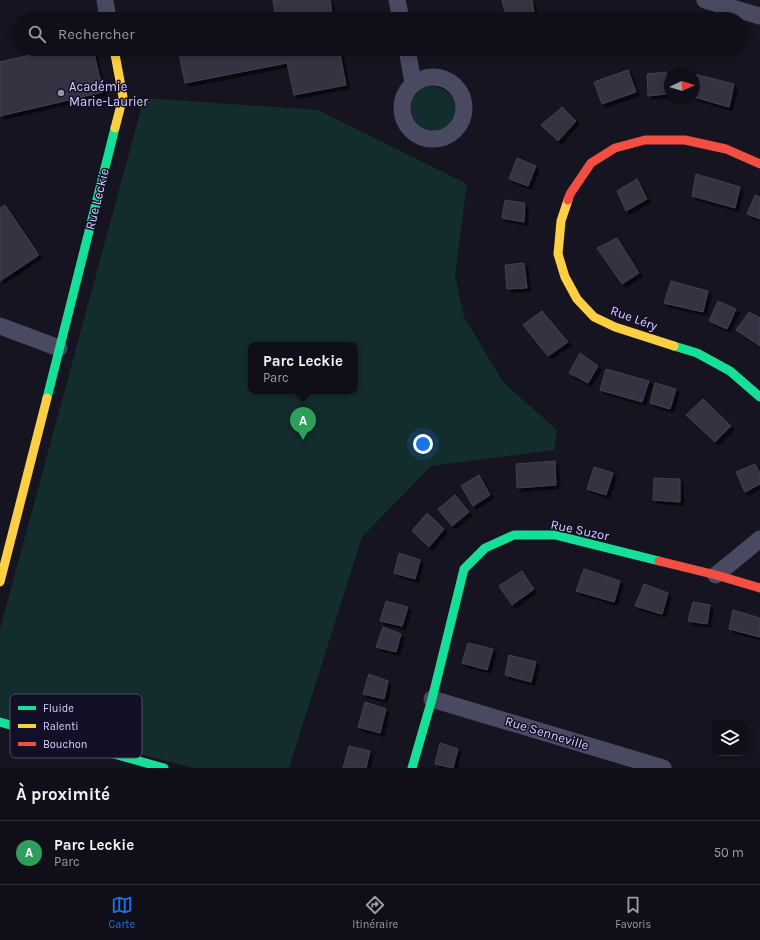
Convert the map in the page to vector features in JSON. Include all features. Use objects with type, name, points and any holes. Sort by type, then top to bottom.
[{"type":"street","points":[[105,0],[107,12]]},
{"type":"street","points":[[397,0],[400,12]]},
{"type":"street","points":[[706,0],[746,12]]},
{"type":"street","points":[[748,12],[760,16]]},
{"type":"street","name":"Rue Leckie","points":[[0,582],[123,97],[115,56]]},
{"type":"street","points":[[408,56],[413,83]]},
{"type":"street","name":"Rue Léry","points":[[760,164],[726,149],[685,140],[646,140],[615,148],[591,163],[570,194],[561,221],[558,254],[565,277],[574,293],[594,317],[615,327],[697,353],[730,371],[760,397]]},
{"type":"street","points":[[0,326],[59,348]]},
{"type":"street","name":"Rue Suzor","points":[[412,768],[432,698],[464,569],[485,548],[514,535],[555,535],[716,575],[760,588]]},
{"type":"street","points":[[716,575],[760,539]]},
{"type":"street","name":"Rue Senneville","points":[[432,698],[663,768]]},
{"type":"street","points":[[0,722],[10,725]]},
{"type":"street","points":[[128,758],[164,768]]},
{"type":"green space","points":[[429,86],[447,92],[453,99],[457,108],[457,117],[453,126],[441,136],[425,136],[418,132],[409,119],[407,110],[413,94],[424,87]]},
{"type":"green space","points":[[144,98],[318,110],[467,184],[455,275],[464,317],[503,382],[557,430],[554,450],[431,466],[362,537],[289,768],[193,768],[142,755],[142,694],[10,694],[10,720],[0,717],[0,629]]},
{"type":"building","points":[[273,0],[330,0],[332,12],[275,12]]},
{"type":"building","points":[[502,0],[532,0],[534,12],[505,12]]},
{"type":"building","points":[[26,56],[95,56],[103,92],[0,116],[0,62]]},
{"type":"building","points":[[179,56],[340,56],[346,85],[294,95],[287,63],[185,83]]},
{"type":"building","points":[[628,70],[636,92],[602,104],[594,82]]},
{"type":"building","points":[[664,72],[664,94],[648,96],[647,74]]},
{"type":"building","points":[[700,76],[734,84],[729,107],[700,99]]},
{"type":"building","points":[[562,107],[576,121],[558,141],[541,125]]},
{"type":"building","points":[[517,158],[536,166],[528,186],[509,179]]},
{"type":"building","points":[[696,174],[740,187],[735,208],[692,196]]},
{"type":"building","points":[[637,179],[647,199],[626,211],[617,191]]},
{"type":"building","points":[[755,195],[760,197],[760,219],[747,214]]},
{"type":"building","points":[[505,200],[525,203],[524,222],[502,218]]},
{"type":"building","points":[[5,205],[39,255],[0,281],[0,208]]},
{"type":"building","points":[[617,238],[639,273],[622,284],[597,248]]},
{"type":"building","points":[[524,263],[527,288],[507,289],[505,265]]},
{"type":"building","points":[[671,281],[708,291],[703,312],[664,303]]},
{"type":"building","points":[[718,301],[736,309],[727,329],[709,321]]},
{"type":"building","points":[[542,311],[568,342],[548,356],[523,325]]},
{"type":"building","points":[[749,312],[760,318],[760,346],[736,330]]},
{"type":"building","points":[[580,353],[598,366],[588,383],[569,373]]},
{"type":"building","points":[[606,369],[649,381],[642,402],[600,390]]},
{"type":"building","points":[[655,383],[676,389],[670,409],[650,403]]},
{"type":"building","points":[[703,399],[731,426],[715,442],[686,415]]},
{"type":"building","points":[[555,461],[556,485],[517,488],[516,464]]},
{"type":"building","points":[[755,464],[760,473],[760,484],[745,492],[736,472]]},
{"type":"building","points":[[594,467],[613,473],[606,495],[587,489]]},
{"type":"building","points":[[479,475],[490,495],[473,506],[461,486]]},
{"type":"building","points":[[654,478],[680,479],[680,502],[653,500]]},
{"type":"building","points":[[455,495],[469,512],[452,526],[438,509]]},
{"type":"building","points":[[427,513],[444,529],[429,547],[412,531]]},
{"type":"building","points":[[399,553],[420,560],[415,579],[394,573]]},
{"type":"building","points":[[584,569],[620,581],[614,602],[576,591]]},
{"type":"building","points":[[522,571],[534,589],[512,605],[499,586]]},
{"type":"building","points":[[644,584],[668,593],[662,614],[635,606]]},
{"type":"building","points":[[386,601],[408,607],[402,626],[380,621]]},
{"type":"building","points":[[693,602],[710,605],[707,624],[688,621]]},
{"type":"building","points":[[733,610],[760,618],[760,637],[729,629]]},
{"type":"building","points":[[383,627],[401,634],[396,652],[376,647]]},
{"type":"building","points":[[468,643],[493,649],[487,670],[462,663]]},
{"type":"building","points":[[509,655],[536,662],[531,682],[505,675]]},
{"type":"building","points":[[369,674],[388,681],[384,699],[363,694]]},
{"type":"building","points":[[365,702],[386,709],[380,733],[358,727]]},
{"type":"building","points":[[440,743],[458,749],[453,768],[435,764]]},
{"type":"building","points":[[349,746],[370,751],[366,768],[343,768]]},
{"type":"traffic: fast","points":[[47,398],[115,128]]},
{"type":"traffic: fast","points":[[674,346],[697,353],[730,371],[760,397]]},
{"type":"traffic: fast","points":[[412,768],[432,699],[464,569],[485,548],[514,535],[555,535],[659,561]]},
{"type":"traffic: fast","points":[[0,722],[10,725]]},
{"type":"traffic: fast","points":[[128,758],[164,768]]},
{"type":"traffic: slow","points":[[115,56],[123,97],[115,128]]},
{"type":"traffic: slow","points":[[568,200],[561,221],[558,254],[565,277],[577,299],[594,317],[615,327],[674,346]]},
{"type":"traffic: slow","points":[[0,582],[47,398]]},
{"type":"traffic: jam","points":[[568,200],[570,194],[591,163],[615,148],[645,140],[685,140],[726,149],[760,164]]},
{"type":"traffic: jam","points":[[659,561],[760,588]]},
{"type":"place","name":"Académie Marie-Laurier","points":[[61,93]]},
{"type":"place","name":"Parc Leckie","points":[[303,440]]}]
